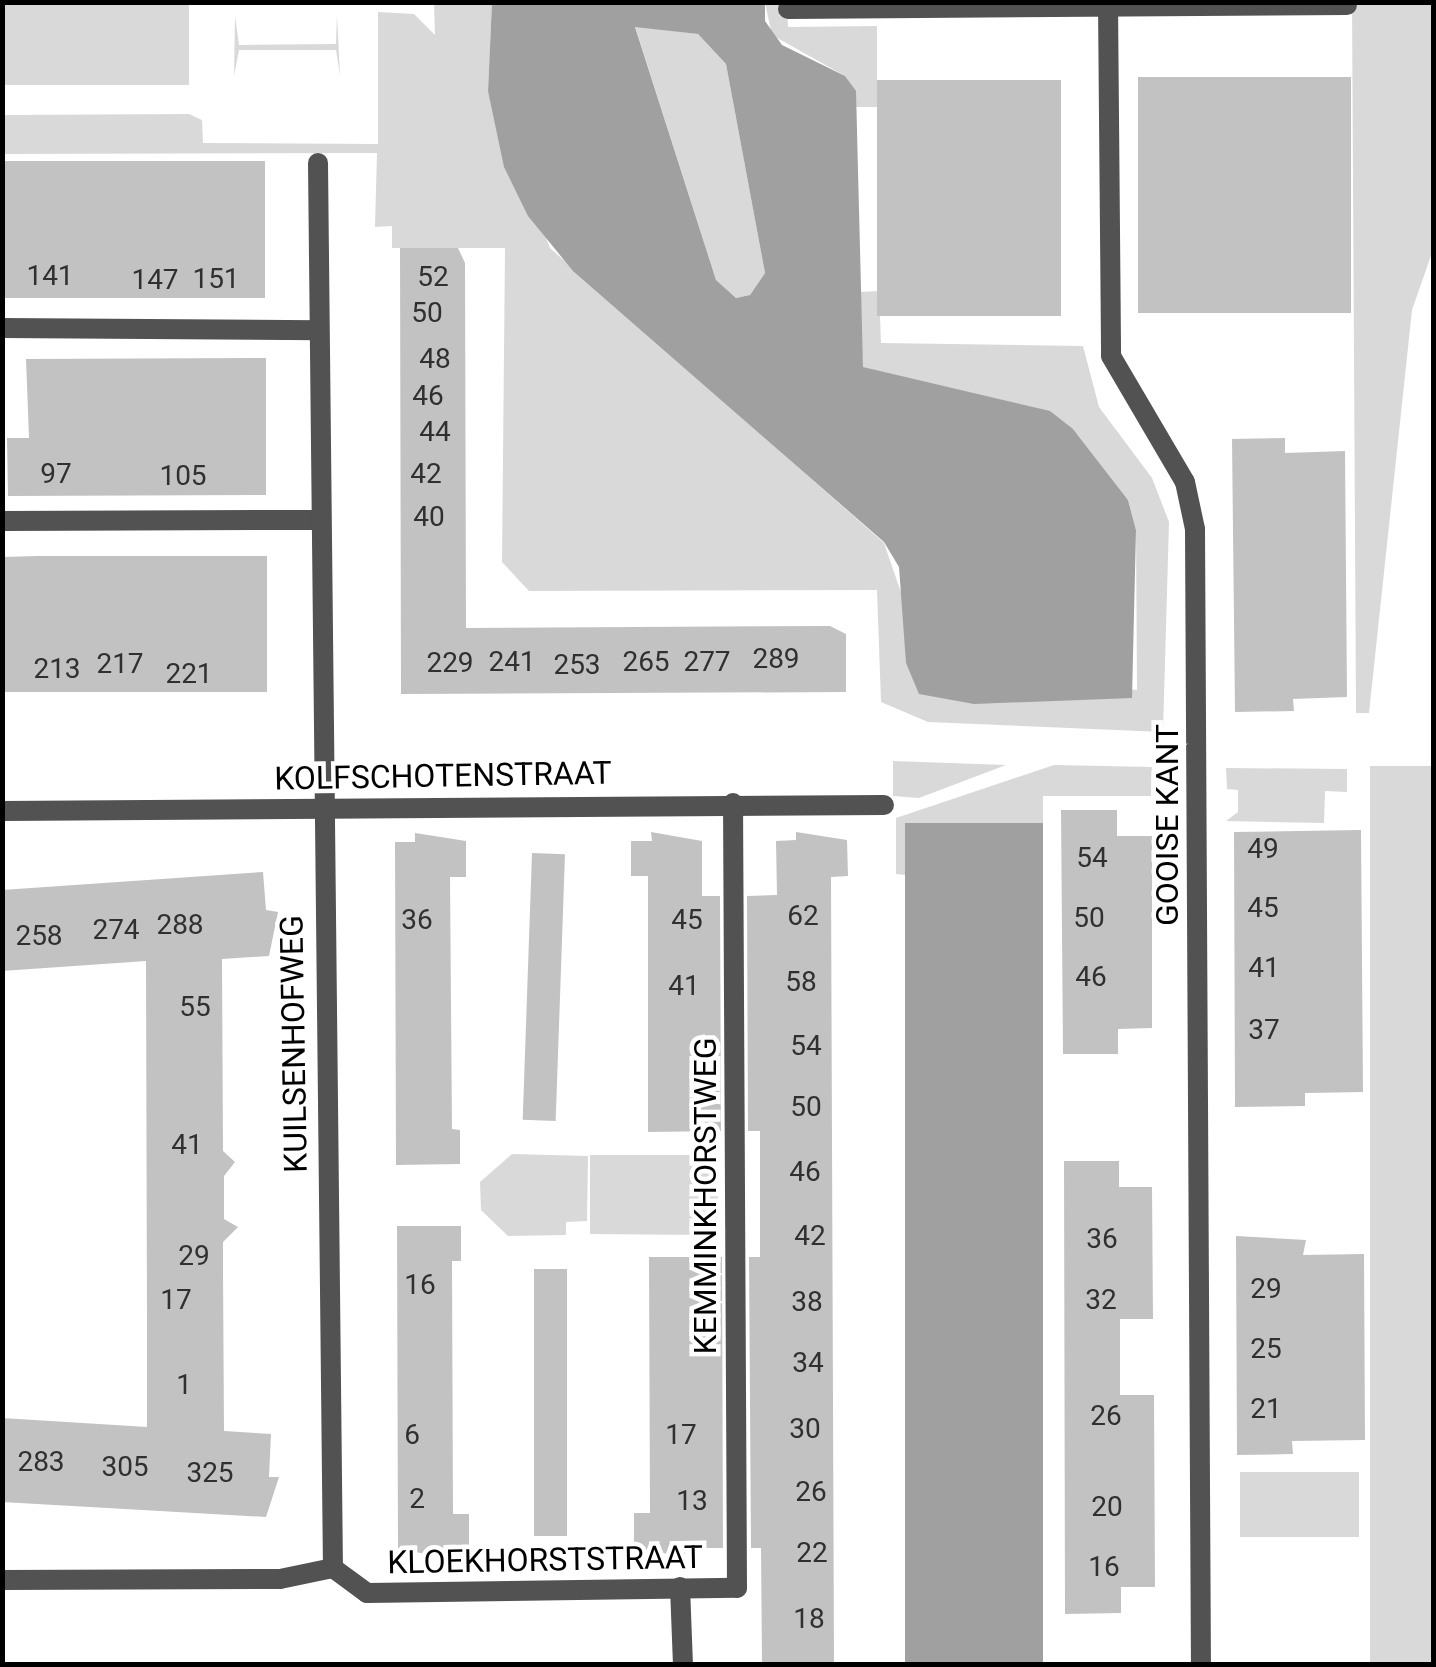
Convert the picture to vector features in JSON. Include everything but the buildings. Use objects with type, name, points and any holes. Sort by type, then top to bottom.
[{"type":"street","name":"GOOISE KANT","points":[[1108,5],[1110,356],[1186,482],[1195,529],[1200,1664]]},
{"type":"street","points":[[788,10],[1347,5]]},
{"type":"street","name":"KUILSENHOFWEG","points":[[318,163],[318,808],[333,1568]]},
{"type":"street","points":[[2,328],[319,330]]},
{"type":"street","points":[[2,521],[320,520]]},
{"type":"street","name":"KEMMINKHORSTWEG","points":[[733,803],[737,1588]]},
{"type":"street","name":"KOLFSCHOTENSTRAAT","points":[[2,810],[884,805]]},
{"type":"street","points":[[2,1580],[280,1580],[333,1568]]},
{"type":"street","name":"KLOEKHORSTSTRAAT","points":[[333,1568],[368,1593],[737,1588]]},
{"type":"street","points":[[680,1587],[683,1664]]},
{"type":"shaded area","points":[[492,2],[765,3],[765,21],[782,45],[845,76],[856,91],[863,367],[1050,411],[1073,429],[1128,500],[1136,530],[1132,698],[974,704],[919,694],[906,663],[899,567],[884,542],[573,271],[528,216],[504,167],[488,91]],"holes":[[[635,27],[698,34],[726,64],[765,273],[750,295],[736,298],[716,280]]]},
{"type":"shaded area","points":[[787,2],[788,27],[877,26],[877,107],[856,107],[845,76],[772,35],[765,3]]},
{"type":"shaded area","points":[[2,3],[189,3],[189,85],[2,85]]},
{"type":"shaded area","points":[[434,3],[492,3],[488,91],[550,248],[884,543],[905,604],[906,663],[1137,690],[1136,530],[1128,500],[1073,429],[863,367],[858,292],[879,291],[881,343],[1083,346],[1099,407],[1152,478],[1169,522],[1163,732],[928,722],[881,702],[877,590],[529,591],[502,562],[505,248],[392,248],[392,226],[375,227],[377,153],[3,154],[2,115],[189,114],[202,120],[203,143],[378,144],[378,12],[414,14],[435,35]]},
{"type":"shaded area","points":[[1352,3],[1433,3],[1433,250],[1412,310],[1369,713],[1356,713]]},
{"type":"shaded area","points":[[337,14],[340,76],[336,50],[239,50],[234,76],[235,16],[239,45],[336,44]]},
{"type":"shaded area","points":[[635,26],[698,34],[726,64],[765,273],[750,295],[736,298],[716,280]]},
{"type":"shaded area","points":[[893,761],[1006,765],[919,798],[893,796]]},
{"type":"shaded area","points":[[1054,765],[1152,767],[1151,796],[1043,796],[1043,823],[948,834],[907,848],[906,875],[896,874],[896,818]]},
{"type":"shaded area","points":[[1370,766],[1433,766],[1433,1664],[1370,1664]]},
{"type":"shaded area","points":[[1226,768],[1347,769],[1347,792],[1325,791],[1324,823],[1226,821],[1238,812],[1238,790],[1227,789]]},
{"type":"shaded area","points":[[905,823],[1043,823],[1043,1664],[905,1664]]},
{"type":"shaded area","points":[[512,1154],[588,1156],[587,1221],[566,1222],[566,1235],[508,1236],[481,1210],[480,1182]]},
{"type":"shaded area","points":[[590,1155],[707,1155],[716,1159],[719,1215],[705,1235],[590,1234]]},
{"type":"shaded area","points":[[1240,1472],[1359,1472],[1359,1537],[1240,1537]]}]
